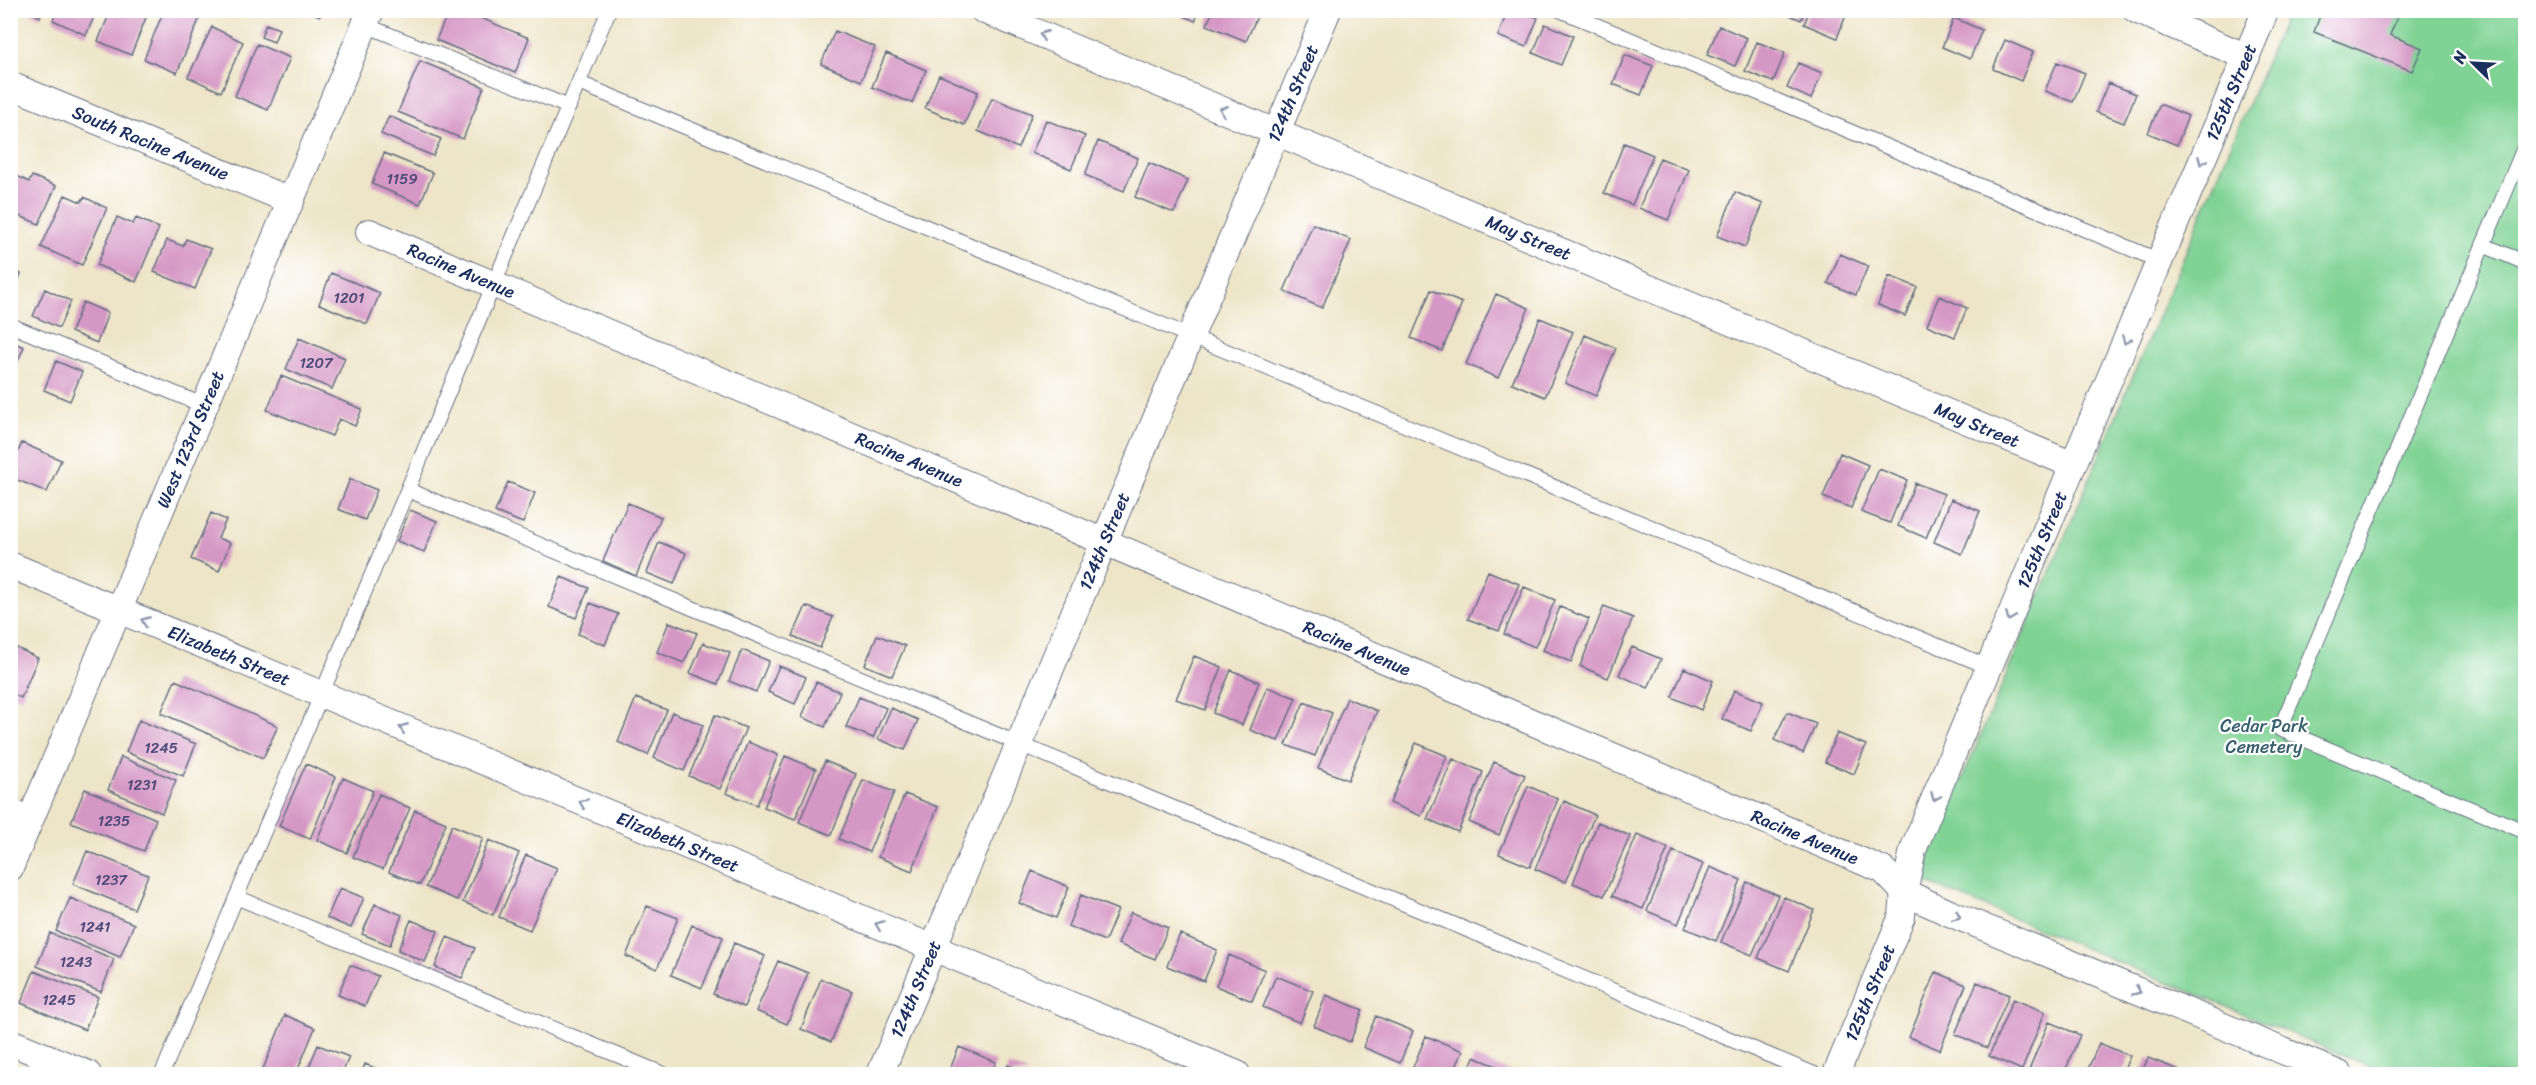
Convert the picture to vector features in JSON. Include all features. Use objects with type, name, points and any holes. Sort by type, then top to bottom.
[{"type":"street","name":"May Street","points":[[983,10],[2073,465]]},
{"type":"street","name":"124th Street","points":[[880,1074],[1328,10]]},
{"type":"street","points":[[2136,10],[2247,57]]},
{"type":"street","name":"125th Street","points":[[1836,1074],[1902,916],[1904,892],[1913,850],[2266,10]]},
{"type":"street","name":"West 123rd Street","points":[[10,868],[22,810],[119,610],[368,18]]},
{"type":"street","name":"South Racine Avenue","points":[[10,85],[291,201]]},
{"type":"street","name":"Racine Avenue","points":[[369,232],[1886,871],[1904,892],[2339,1074]]},
{"type":"street","name":"Elizabeth Street","points":[[10,565],[1237,1074]]},
{"type":"street","points":[[10,1042],[88,1074]]},
{"type":"lane","points":[[162,1074],[609,10]]},
{"type":"lane","points":[[1560,10],[2160,261]]},
{"type":"lane","points":[[368,18],[569,107]]},
{"type":"lane","points":[[579,82],[1989,667]]},
{"type":"lane","points":[[2526,143],[2280,729],[2526,832]]},
{"type":"lane","points":[[2483,245],[2526,263]]},
{"type":"lane","points":[[10,325],[205,406]]},
{"type":"lane","points":[[408,490],[1814,1074]]},
{"type":"lane","points":[[236,897],[663,1074]]},
{"type":"green space","name":"Cedar Park Cemetery","points":[[2288,11],[2525,11],[2525,1074],[2388,1074],[1926,882],[1929,857]]},
{"type":"building","points":[[26,10],[43,10],[40,17]]},
{"type":"building","points":[[57,10],[97,10],[86,35],[53,20]]},
{"type":"building","points":[[111,10],[149,10],[131,55],[98,41]]},
{"type":"building","points":[[164,10],[182,13],[183,10],[203,10],[177,73],[144,59]]},
{"type":"building","points":[[305,10],[322,10],[320,16]]},
{"type":"building","points":[[449,10],[461,10],[529,38],[515,73],[436,40]]},
{"type":"building","points":[[1170,10],[1200,10],[1195,21]]},
{"type":"building","points":[[1213,10],[1260,10],[1246,41],[1207,25]]},
{"type":"building","points":[[1508,10],[1519,10],[1538,18],[1526,47],[1498,36]]},
{"type":"building","points":[[1778,10],[1805,10],[1801,20]]},
{"type":"building","points":[[1810,10],[1848,10],[1837,38],[1804,24]]},
{"type":"building","points":[[2322,10],[2400,10],[2390,35],[2422,48],[2412,71],[2314,32]]},
{"type":"building","points":[[1954,18],[1982,30],[1970,59],[1942,47]]},
{"type":"building","points":[[266,24],[279,29],[274,42],[261,37]]},
{"type":"building","points":[[1545,24],[1573,36],[1561,65],[1533,53]]},
{"type":"building","points":[[1719,26],[1747,38],[1735,66],[1707,55]]},
{"type":"building","points":[[212,27],[243,42],[221,92],[188,77]]},
{"type":"building","points":[[835,31],[875,47],[861,81],[821,64]]},
{"type":"building","points":[[2005,40],[2033,52],[2021,81],[1993,69]]},
{"type":"building","points":[[1757,42],[1785,53],[1773,82],[1745,71]]},
{"type":"building","points":[[257,44],[290,58],[268,110],[235,96]]},
{"type":"building","points":[[886,53],[926,70],[912,103],[872,87]]},
{"type":"building","points":[[1625,55],[1653,66],[1641,95],[1613,84]]},
{"type":"building","points":[[420,61],[484,87],[463,139],[398,112]]},
{"type":"building","points":[[2057,62],[2085,73],[2073,102],[2045,91]]},
{"type":"building","points":[[1798,63],[1822,73],[1811,99],[1787,88]]},
{"type":"building","points":[[939,75],[978,92],[964,125],[925,108]]},
{"type":"building","points":[[2108,83],[2136,94],[2124,123],[2096,112]]},
{"type":"building","points":[[992,98],[1032,114],[1018,148],[978,131]]},
{"type":"building","points":[[2160,104],[2188,116],[2177,145],[2148,133]]},
{"type":"building","points":[[389,116],[441,139],[433,156],[381,134]]},
{"type":"building","points":[[1046,120],[1085,136],[1071,169],[1032,153]]},
{"type":"building","points":[[1098,141],[1138,158],[1124,191],[1085,175]]},
{"type":"building","points":[[1624,143],[1653,155],[1632,205],[1604,193]]},
{"type":"building","points":[[384,153],[433,173],[420,204],[372,184]]},
{"type":"building","points":[[1660,158],[1689,170],[1668,220],[1639,208]]},
{"type":"building","points":[[1149,163],[1188,180],[1174,213],[1135,197]]},
{"type":"building","points":[[13,174],[29,182],[32,176],[56,186],[39,224],[10,212]]},
{"type":"building","points":[[1735,192],[1763,204],[1745,247],[1717,236]]},
{"type":"building","points":[[65,195],[81,202],[84,197],[107,208],[82,265],[41,247]]},
{"type":"building","points":[[117,217],[133,224],[136,218],[159,228],[136,282],[97,265]]},
{"type":"building","points":[[1313,224],[1351,240],[1322,308],[1284,291]]},
{"type":"building","points":[[186,239],[211,249],[195,289],[154,272],[167,240],[183,246]]},
{"type":"building","points":[[1840,254],[1868,266],[1856,295],[1828,283]]},
{"type":"building","points":[[10,269],[21,274],[11,299],[10,299]]},
{"type":"building","points":[[331,273],[380,293],[367,324],[319,304]]},
{"type":"building","points":[[1889,276],[1917,287],[1905,316],[1878,305]]},
{"type":"building","points":[[45,289],[71,301],[59,328],[33,316]]},
{"type":"building","points":[[1431,290],[1462,303],[1442,351],[1411,338]]},
{"type":"building","points":[[1496,294],[1529,308],[1498,378],[1466,364]]},
{"type":"building","points":[[1939,296],[1967,308],[1955,337],[1927,325]]},
{"type":"building","points":[[83,302],[108,313],[97,343],[71,332]]},
{"type":"building","points":[[1540,318],[1573,332],[1545,397],[1512,383]]},
{"type":"building","points":[[1585,335],[1616,348],[1596,396],[1565,383]]},
{"type":"building","points":[[299,338],[345,358],[332,389],[286,369]]},
{"type":"building","points":[[10,341],[24,347],[10,379]]},
{"type":"building","points":[[56,361],[82,372],[70,401],[44,390]]},
{"type":"building","points":[[281,376],[362,409],[355,426],[339,419],[332,436],[267,410]]},
{"type":"building","points":[[22,443],[61,460],[47,492],[10,477],[10,469]]},
{"type":"building","points":[[1840,453],[1868,465],[1851,508],[1823,497]]},
{"type":"building","points":[[1879,469],[1907,480],[1890,523],[1861,512]]},
{"type":"building","points":[[350,479],[377,490],[365,520],[338,509]]},
{"type":"building","points":[[508,482],[535,493],[523,523],[495,512]]},
{"type":"building","points":[[1915,483],[1944,494],[1926,538],[1898,526]]},
{"type":"building","points":[[1951,499],[1980,511],[1962,554],[1934,542]]},
{"type":"building","points":[[628,503],[661,517],[636,576],[603,561]]},
{"type":"building","points":[[410,510],[437,521],[424,552],[397,541]]},
{"type":"building","points":[[211,513],[226,520],[218,538],[230,543],[219,571],[191,559]]},
{"type":"building","points":[[659,542],[686,553],[674,584],[647,573]]},
{"type":"building","points":[[1488,571],[1519,584],[1499,631],[1468,619]]},
{"type":"building","points":[[561,577],[589,588],[576,618],[549,607]]},
{"type":"building","points":[[1524,587],[1555,600],[1535,647],[1504,634]]},
{"type":"building","points":[[590,603],[618,614],[605,645],[578,634]]},
{"type":"building","points":[[806,606],[833,617],[820,648],[793,636]]},
{"type":"building","points":[[1604,606],[1633,618],[1608,678],[1580,666]]},
{"type":"building","points":[[1560,607],[1589,619],[1571,662],[1543,650]]},
{"type":"building","points":[[669,622],[697,633],[684,663],[657,652]]},
{"type":"building","points":[[877,635],[905,646],[892,676],[865,665]]},
{"type":"building","points":[[703,643],[730,653],[718,684],[690,673]]},
{"type":"building","points":[[15,647],[38,658],[21,698],[10,693],[10,655]]},
{"type":"building","points":[[1632,647],[1661,659],[1648,688],[1619,675]]},
{"type":"building","points":[[742,650],[769,661],[756,692],[729,681]]},
{"type":"building","points":[[1194,656],[1222,667],[1205,710],[1176,699]]},
{"type":"building","points":[[779,666],[806,677],[795,704],[768,692]]},
{"type":"building","points":[[1684,668],[1713,681],[1701,710],[1672,697]]},
{"type":"building","points":[[1231,670],[1259,682],[1242,725],[1213,713]]},
{"type":"building","points":[[175,680],[278,726],[263,758],[161,713]]},
{"type":"building","points":[[816,682],[840,692],[825,727],[802,717]]},
{"type":"building","points":[[1267,687],[1296,698],[1278,741],[1250,730]]},
{"type":"building","points":[[1734,690],[1763,702],[1751,731],[1722,719]]},
{"type":"building","points":[[859,697],[886,708],[873,738],[846,727]]},
{"type":"building","points":[[636,698],[667,710],[648,755],[618,742]]},
{"type":"building","points":[[1347,698],[1377,711],[1348,780],[1318,768]]},
{"type":"building","points":[[1304,702],[1332,713],[1315,756],[1286,745]]},
{"type":"building","points":[[891,708],[918,720],[905,750],[878,739]]},
{"type":"building","points":[[672,712],[703,725],[684,771],[654,758]]},
{"type":"building","points":[[1787,712],[1816,724],[1803,753],[1774,740]]},
{"type":"building","points":[[715,715],[746,728],[720,789],[689,776]]},
{"type":"building","points":[[139,720],[196,744],[183,776],[126,752]]},
{"type":"building","points":[[1837,733],[1866,745],[1854,774],[1825,762]]},
{"type":"building","points":[[748,742],[778,755],[757,805],[726,793]]},
{"type":"building","points":[[1416,743],[1447,756],[1421,816],[1390,803]]},
{"type":"building","points":[[785,756],[816,769],[795,819],[764,807]]},
{"type":"building","points":[[121,757],[176,780],[162,813],[108,790]]},
{"type":"building","points":[[1453,759],[1483,772],[1458,832],[1427,819]]},
{"type":"building","points":[[825,761],[856,774],[831,835],[799,822]]},
{"type":"building","points":[[1494,762],[1525,775],[1499,835],[1469,822]]},
{"type":"building","points":[[306,764],[336,777],[310,839],[279,826]]},
{"type":"building","points":[[343,778],[373,791],[347,853],[317,840]]},
{"type":"building","points":[[863,780],[894,792],[869,852],[839,839]]},
{"type":"building","points":[[1528,786],[1558,799],[1530,867],[1499,854]]},
{"type":"building","points":[[85,789],[156,819],[144,851],[71,822]]},
{"type":"building","points":[[379,794],[410,808],[383,869],[353,857]]},
{"type":"building","points":[[905,794],[938,807],[912,871],[878,857]]},
{"type":"building","points":[[1564,801],[1595,815],[1566,882],[1535,869]]},
{"type":"building","points":[[415,810],[446,823],[420,885],[389,872]]},
{"type":"building","points":[[1598,822],[1630,836],[1604,896],[1573,883]]},
{"type":"building","points":[[452,825],[483,838],[457,900],[426,887]]},
{"type":"building","points":[[1637,835],[1668,848],[1643,909],[1612,896]]},
{"type":"building","points":[[489,840],[519,853],[493,915],[463,902]]},
{"type":"building","points":[[87,851],[148,875],[134,909],[73,884]]},
{"type":"building","points":[[1673,851],[1703,864],[1678,924],[1647,911]]},
{"type":"building","points":[[526,855],[557,868],[530,930],[499,917]]},
{"type":"building","points":[[1710,867],[1741,880],[1716,941],[1685,928]]},
{"type":"building","points":[[1032,871],[1069,887],[1056,918],[1019,903]]},
{"type":"building","points":[[1747,882],[1778,895],[1752,955],[1721,942]]},
{"type":"building","points":[[340,888],[364,898],[351,928],[327,918]]},
{"type":"building","points":[[1081,895],[1118,910],[1105,941],[1068,926]]},
{"type":"building","points":[[1784,897],[1814,910],[1789,971],[1758,958]]},
{"type":"building","points":[[70,898],[134,924],[120,957],[56,931]]},
{"type":"building","points":[[375,904],[402,915],[390,945],[362,934]]},
{"type":"building","points":[[647,906],[678,918],[657,969],[626,956]]},
{"type":"building","points":[[1131,912],[1168,928],[1155,959],[1118,944]]},
{"type":"building","points":[[411,920],[438,931],[425,962],[398,950]]},
{"type":"building","points":[[692,925],[723,937],[702,988],[671,975]]},
{"type":"building","points":[[50,933],[114,959],[101,992],[37,966]]},
{"type":"building","points":[[1180,934],[1217,950],[1204,981],[1167,966]]},
{"type":"building","points":[[447,937],[475,948],[462,978],[435,967]]},
{"type":"building","points":[[734,943],[765,956],[744,1007],[713,994]]},
{"type":"building","points":[[1229,955],[1265,970],[1252,1001],[1216,986]]},
{"type":"building","points":[[778,961],[808,973],[787,1024],[756,1011]]},
{"type":"building","points":[[350,965],[378,976],[365,1006],[338,995]]},
{"type":"building","points":[[34,971],[98,997],[85,1030],[21,1003]]},
{"type":"building","points":[[1936,972],[1966,985],[1940,1050],[1909,1037]]},
{"type":"building","points":[[1276,976],[1313,991],[1300,1023],[1263,1007]]},
{"type":"building","points":[[821,979],[852,991],[831,1042],[801,1029]]},
{"type":"building","points":[[1977,982],[2009,995],[1987,1048],[1955,1034]]},
{"type":"building","points":[[1326,995],[1363,1010],[1350,1042],[1314,1026]]},
{"type":"building","points":[[2013,999],[2045,1012],[2022,1070],[1989,1056]]},
{"type":"building","points":[[285,1015],[315,1028],[296,1074],[261,1074]]},
{"type":"building","points":[[1376,1016],[1413,1031],[1400,1063],[1363,1047]]},
{"type":"building","points":[[2049,1022],[2080,1035],[2064,1074],[2040,1074],[2029,1070]]},
{"type":"building","points":[[1426,1036],[1463,1051],[1453,1074],[1432,1074],[1413,1067]]},
{"type":"building","points":[[2099,1043],[2130,1056],[2122,1074],[2086,1074]]},
{"type":"building","points":[[318,1045],[349,1057],[342,1074],[306,1074]]},
{"type":"building","points":[[959,1047],[996,1062],[991,1074],[948,1074]]},
{"type":"building","points":[[1474,1057],[1511,1072],[1510,1074],[1467,1074]]},
{"type":"building","points":[[2148,1058],[2179,1070],[2177,1074],[2141,1074]]},
{"type":"building","points":[[365,1064],[390,1074],[361,1074]]},
{"type":"building","points":[[1008,1065],[1031,1074],[1004,1074]]}]
